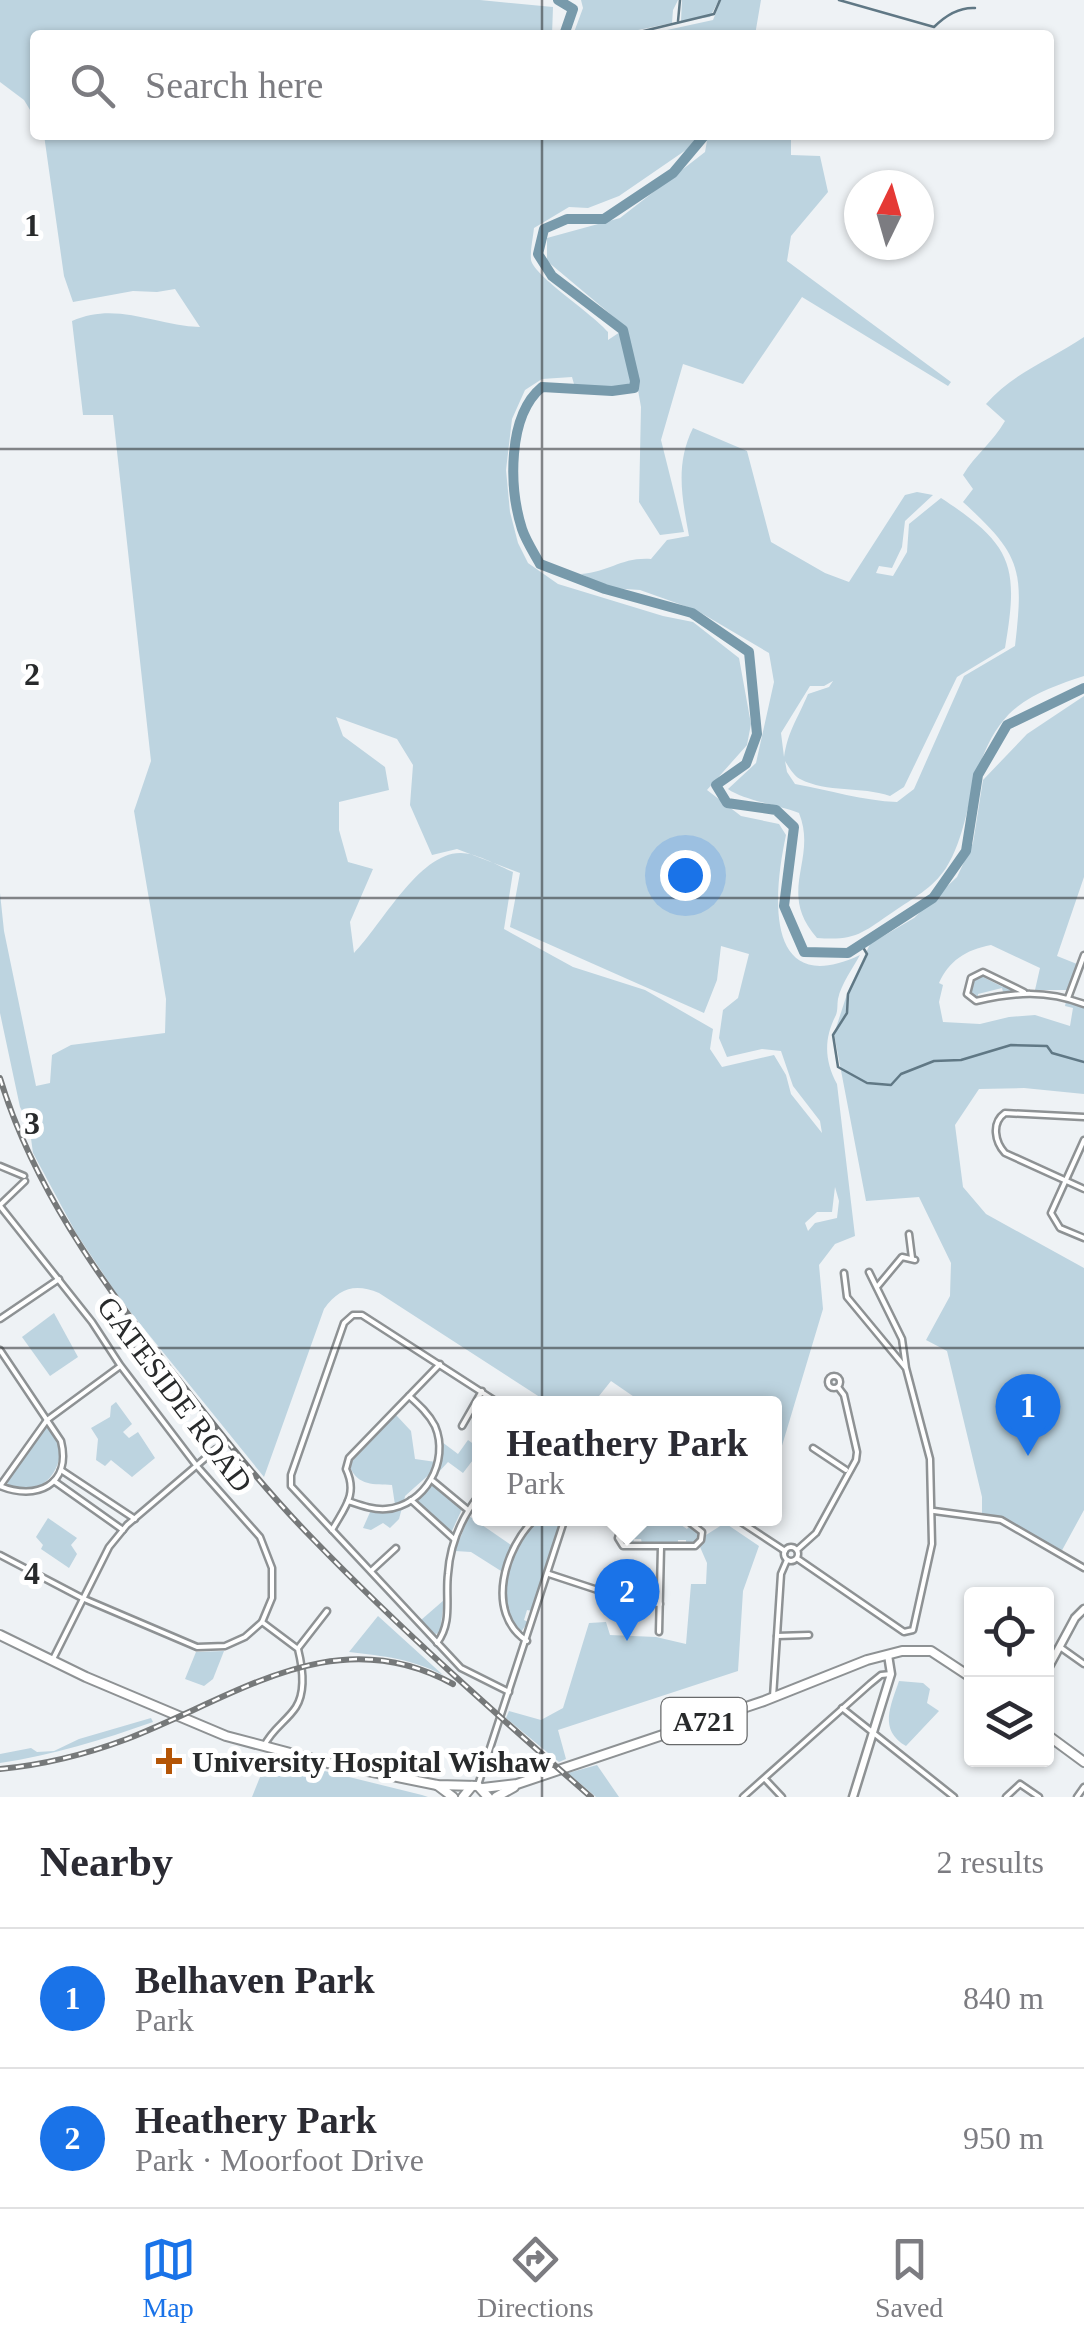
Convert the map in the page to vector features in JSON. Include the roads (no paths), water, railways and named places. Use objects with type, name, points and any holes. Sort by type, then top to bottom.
[{"type":"main road","name":"A721","points":[[0,1635],[203,1727],[264,1748],[436,1785],[517,1784]]},
{"type":"main road","name":"A721","points":[[496,1797],[517,1784],[888,1654],[931,1651],[970,1677]]},
{"type":"main road","points":[[1054,1740],[1084,1762]]},
{"type":"main road","name":"A721","points":[[436,1785],[453,1797]]},
{"type":"main road","points":[[463,1797],[478,1786],[488,1797]]},
{"type":"street","points":[[1068,998],[1084,954]]},
{"type":"street","points":[[1024,992],[976,1001],[967,994],[971,978],[983,972],[1024,992],[1084,1004]]},
{"type":"street","points":[[1084,1117],[1005,1113],[996,1124],[999,1145],[1005,1153],[1084,1189]]},
{"type":"street","points":[[1084,1140],[1052,1213],[1060,1228],[1084,1238]]},
{"type":"street","points":[[0,1166],[25,1179],[0,1206]]},
{"type":"street","name":"GATESIDE ROAD","points":[[0,1206],[59,1278],[196,1465],[260,1538],[274,1584],[262,1622]]},
{"type":"street","points":[[877,1287],[898,1259],[914,1259],[910,1234]]},
{"type":"street","points":[[838,1387],[844,1396],[857,1452],[836,1500],[797,1550],[798,1558],[909,1633],[928,1572],[934,1510],[930,1459],[902,1339],[869,1272]]},
{"type":"street","points":[[844,1274],[847,1297],[906,1368]]},
{"type":"street","points":[[0,1319],[59,1278]]},
{"type":"street","points":[[489,1396],[362,1315],[353,1315],[344,1323],[291,1474],[291,1486],[470,1675],[509,1692]]},
{"type":"street","points":[[0,1350],[47,1420],[61,1441],[61,1470],[54,1481],[29,1493],[17,1493],[0,1486],[47,1420],[120,1366]]},
{"type":"street","points":[[332,1530],[348,1501],[353,1482],[346,1469],[349,1458],[440,1364]]},
{"type":"street","points":[[479,1396],[482,1391]]},
{"type":"street","points":[[348,1501],[388,1509],[411,1500],[432,1480],[438,1460],[438,1436],[431,1418],[410,1396]]},
{"type":"street","points":[[462,1426],[472,1408]]},
{"type":"street","points":[[813,1448],[848,1472]]},
{"type":"street","points":[[52,1661],[109,1547],[135,1519],[216,1449]]},
{"type":"street","points":[[61,1470],[135,1519]]},
{"type":"street","points":[[432,1480],[468,1510]]},
{"type":"street","points":[[54,1481],[123,1530]]},
{"type":"street","points":[[411,1500],[454,1539]]},
{"type":"street","points":[[438,1642],[447,1623],[448,1574],[454,1539],[472,1505]]},
{"type":"street","points":[[934,1510],[1001,1520],[1084,1568]]},
{"type":"street","points":[[527,1640],[517,1634],[508,1617],[504,1578],[515,1542],[529,1526]]},
{"type":"street","points":[[478,1786],[563,1526]]},
{"type":"street","points":[[622,1526],[618,1538],[624,1546],[689,1548],[699,1544],[702,1532],[694,1526]]},
{"type":"street","points":[[748,1526],[785,1551],[773,1697]]},
{"type":"street","points":[[659,1632],[661,1547]]},
{"type":"street","points":[[785,1551],[791,1547],[797,1550]]},
{"type":"street","points":[[371,1571],[396,1548]]},
{"type":"street","points":[[0,1555],[82,1598],[197,1647],[225,1646],[245,1637],[262,1622],[298,1648]]},
{"type":"street","points":[[786,1560],[798,1558]]},
{"type":"street","points":[[548,1574],[634,1602],[660,1604]]},
{"type":"street","points":[[1054,1658],[1084,1609]]},
{"type":"street","points":[[264,1748],[275,1727],[299,1702],[302,1688],[298,1648],[326,1611]]},
{"type":"street","points":[[777,1636],[809,1635]]},
{"type":"street","points":[[1060,1647],[1084,1664]]},
{"type":"street","points":[[853,1797],[891,1674],[888,1654]]},
{"type":"street","points":[[743,1797],[881,1675],[891,1674]]},
{"type":"street","points":[[842,1708],[954,1797]]},
{"type":"street","points":[[764,1778],[782,1797]]},
{"type":"street","points":[[1006,1797],[1020,1784],[1039,1797]]},
{"type":"street","points":[[1077,1797],[1084,1788]]},
{"type":"waterway","points":[[558,0],[573,9],[566,30]]},
{"type":"waterway","points":[[678,21],[680,0]]},
{"type":"waterway","points":[[648,30],[714,14],[720,0]]},
{"type":"waterway","points":[[839,0],[934,27],[952,13],[975,8]]},
{"type":"waterway","points":[[701,140],[673,173],[604,219],[567,219],[544,229],[538,254],[552,276],[623,330],[635,381],[634,388],[612,391],[542,387],[522,416],[517,434],[515,494],[522,529],[540,564],[605,589],[692,613],[749,652],[757,734],[746,764],[716,785],[727,803],[776,810],[794,827],[784,906],[804,952],[848,953],[933,898],[966,851],[978,775],[1007,725],[1084,688]]},
{"type":"waterway","points":[[861,944],[867,954],[848,994],[847,1013],[833,1035],[838,1067],[867,1083],[891,1085],[901,1074],[934,1061],[961,1060],[1011,1045],[1047,1046],[1052,1053],[1084,1062]]},
{"type":"railway","points":[[0,1078],[30,1155],[70,1229],[142,1332],[238,1454],[293,1518],[380,1606],[591,1797]]},
{"type":"railway","points":[[0,1769],[49,1762],[112,1744],[247,1686],[327,1662],[368,1659],[410,1666],[453,1684]]},
{"type":"place","name":"Belhaven Park","points":[[1028,1456]]},
{"type":"place","name":"Heathery Park","points":[[627,1641]]},
{"type":"place","name":"University Hospital Wishaw","points":[[169,1761]]}]
